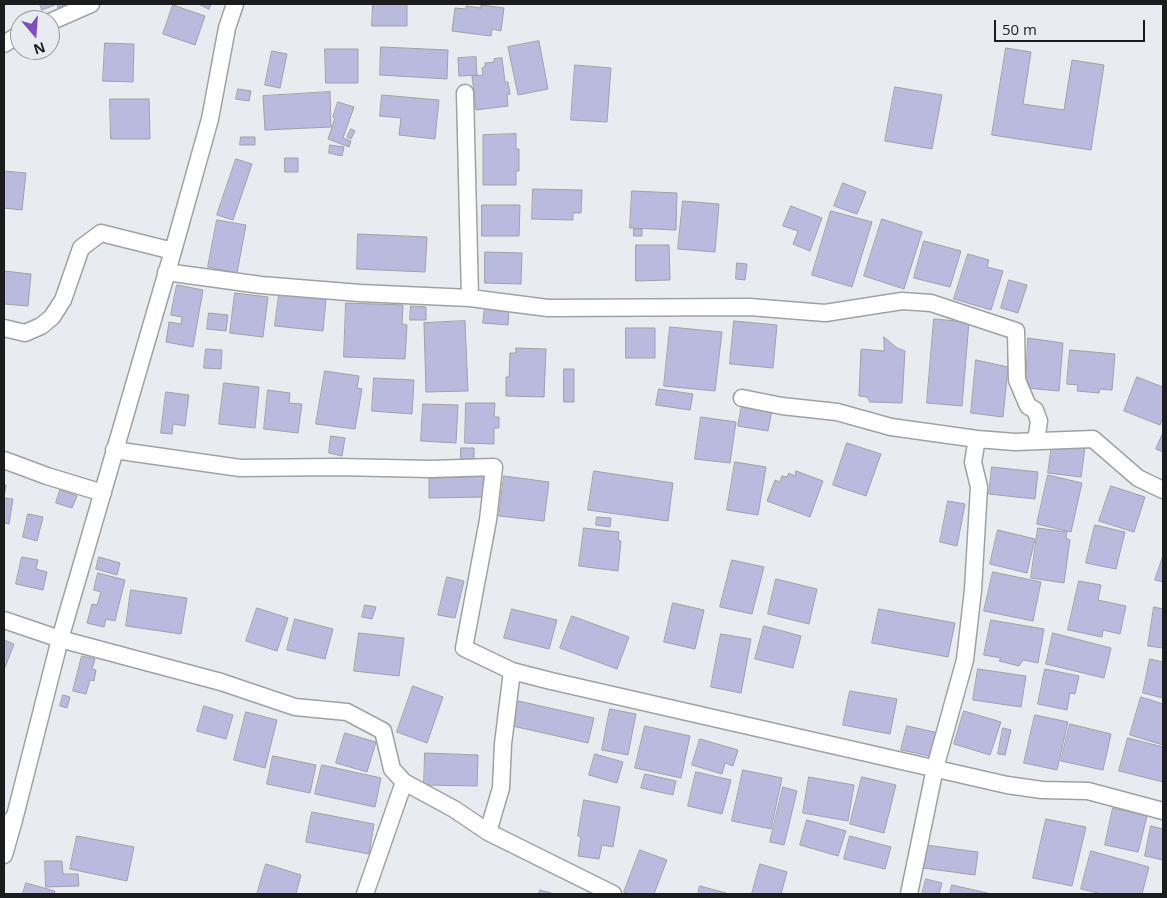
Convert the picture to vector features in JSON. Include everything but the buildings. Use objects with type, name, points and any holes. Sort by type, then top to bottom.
[{"type":"street","points":[[60,18],[91,4]]},
{"type":"street","points":[[4,855],[60,639],[210,119],[227,28],[235,4]]},
{"type":"street","points":[[465,93],[470,298]]},
{"type":"street","points":[[4,328],[25,333],[41,326],[52,317],[63,300],[81,248],[101,233],[173,251]]},
{"type":"street","points":[[166,272],[261,285],[360,294],[470,298],[548,308],[750,307],[825,313],[902,301],[931,303],[1016,331],[1017,380],[1028,406],[1035,410],[1040,421],[1036,441]]},
{"type":"street","points":[[742,398],[782,406],[837,412],[891,427],[977,439],[1015,442],[1093,439],[1138,478],[1163,490]]},
{"type":"street","points":[[909,894],[936,768],[966,660],[973,590],[978,487],[973,462],[977,439]]},
{"type":"street","points":[[114,450],[240,468],[494,467],[488,520],[464,648],[512,671],[551,681],[1007,785],[1042,790],[1088,791],[1163,812]]},
{"type":"street","points":[[4,460],[47,476],[103,493]]},
{"type":"street","points":[[4,620],[60,639],[221,682],[296,707],[347,712],[383,730],[392,769],[404,782],[454,810],[488,832],[592,889],[613,894]]},
{"type":"street","points":[[488,832],[501,788],[512,671]]},
{"type":"street","points":[[365,894],[404,782]]},
{"type":"street","points":[[4,829],[15,816]]}]
